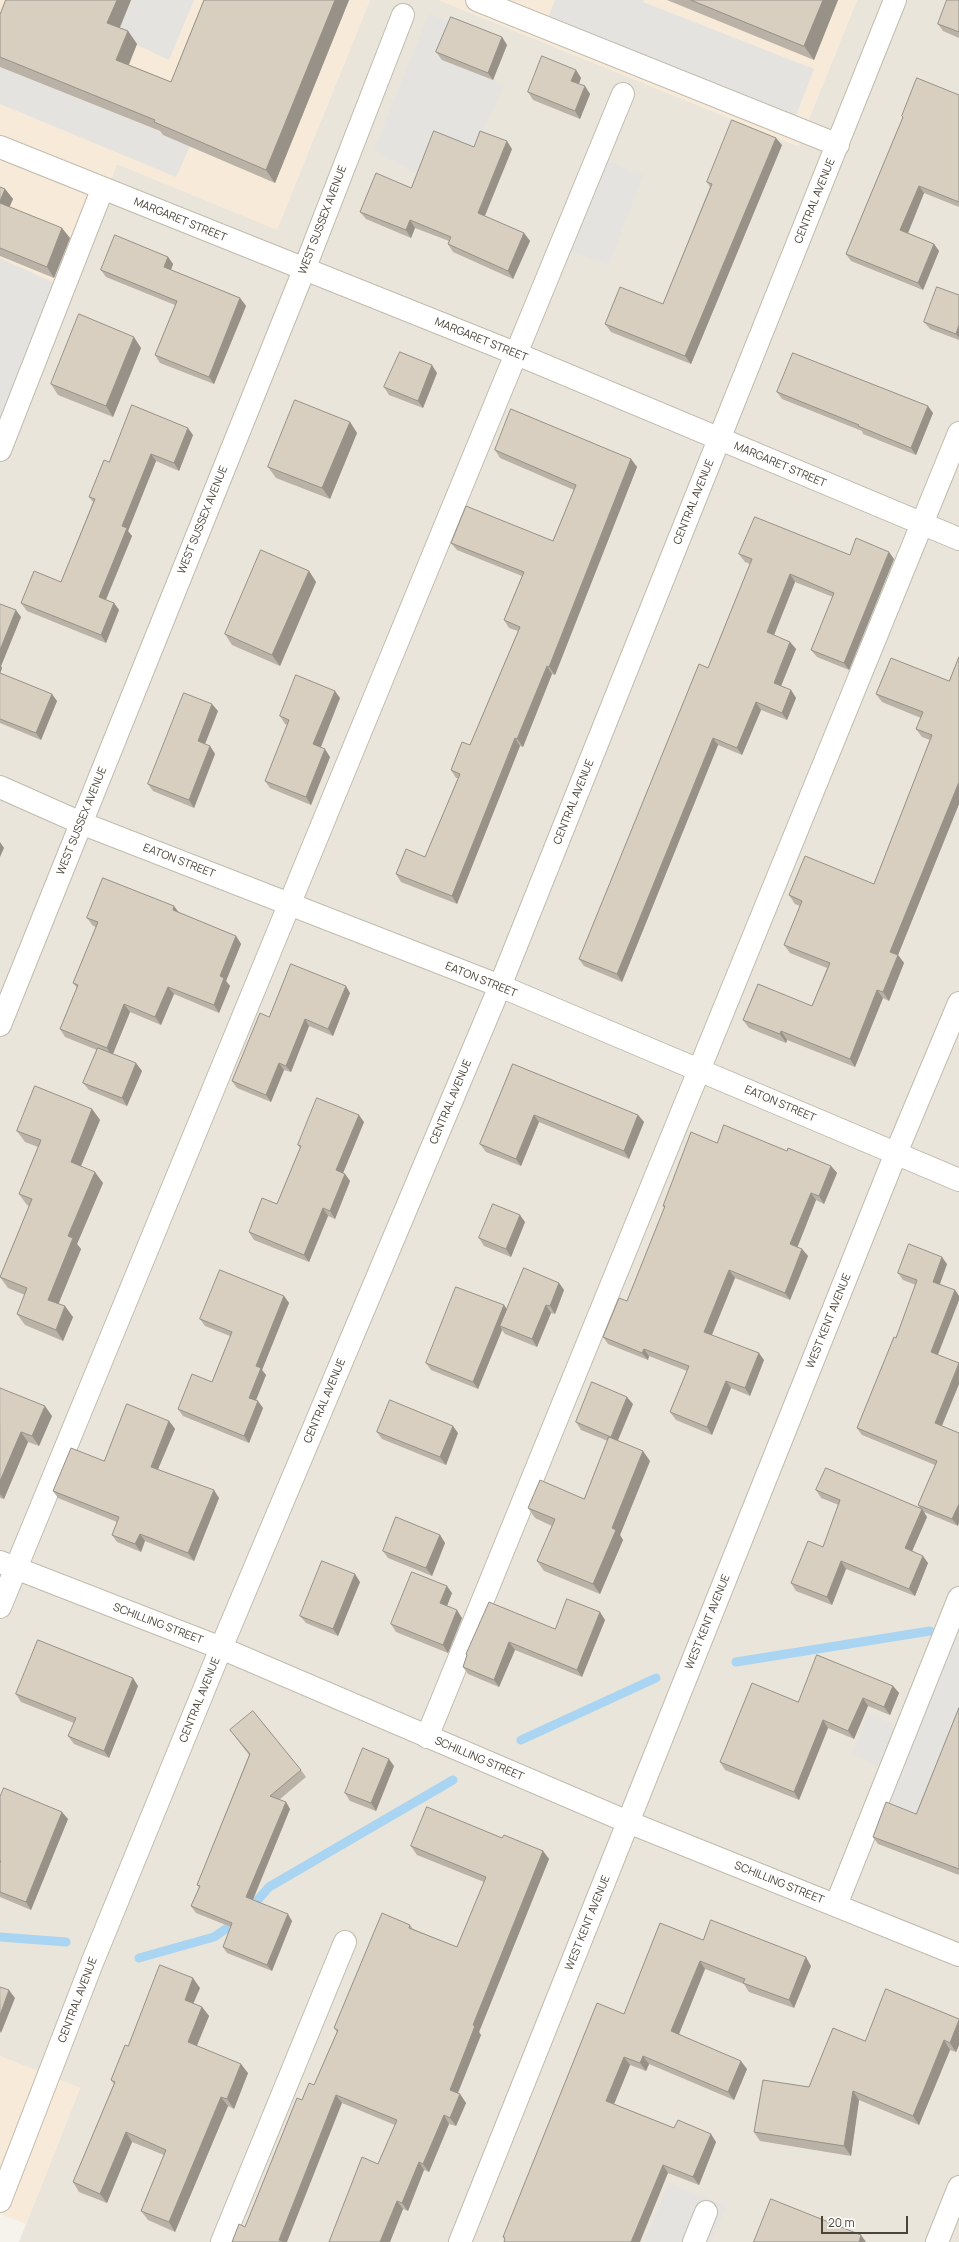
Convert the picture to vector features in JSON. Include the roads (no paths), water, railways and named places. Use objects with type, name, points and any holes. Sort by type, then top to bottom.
[{"type":"street","points":[[477,0],[838,145]]},
{"type":"street","name":"CENTRAL AVENUE","points":[[0,2202],[92,1963],[221,1648],[500,986],[895,0]]},
{"type":"street","name":"WEST SUSSEX AVENUE","points":[[0,1025],[304,270],[403,15]]},
{"type":"street","points":[[0,1607],[8,1565],[290,904],[517,354],[622,94]]},
{"type":"street","name":"MARGARET STREET","points":[[0,147],[102,190],[517,354],[959,539]]},
{"type":"street","points":[[0,450],[102,190]]},
{"type":"street","points":[[427,1737],[959,433]]},
{"type":"street","name":"EATON STREET","points":[[0,787],[81,823],[500,986],[959,1180]]},
{"type":"street","name":"WEST KENT AVENUE","points":[[460,2242],[896,1153],[959,1003]]},
{"type":"street","name":"SCHILLING STREET","points":[[8,1565],[221,1648],[628,1822],[959,1954]]},
{"type":"street","points":[[836,1905],[959,1598]]},
{"type":"street","points":[[222,2242],[346,1942]]},
{"type":"street","points":[[937,2242],[959,2187]]},
{"type":"street","points":[[694,2242],[706,2212]]},
{"type":"waterway","points":[[736,1662],[930,1631]]},
{"type":"waterway","points":[[521,1740],[656,1678]]},
{"type":"waterway","points":[[249,1910],[269,1887],[453,1780]]},
{"type":"waterway","points":[[139,1958],[214,1937],[239,1920]]},
{"type":"waterway","points":[[0,1937],[66,1942]]}]
